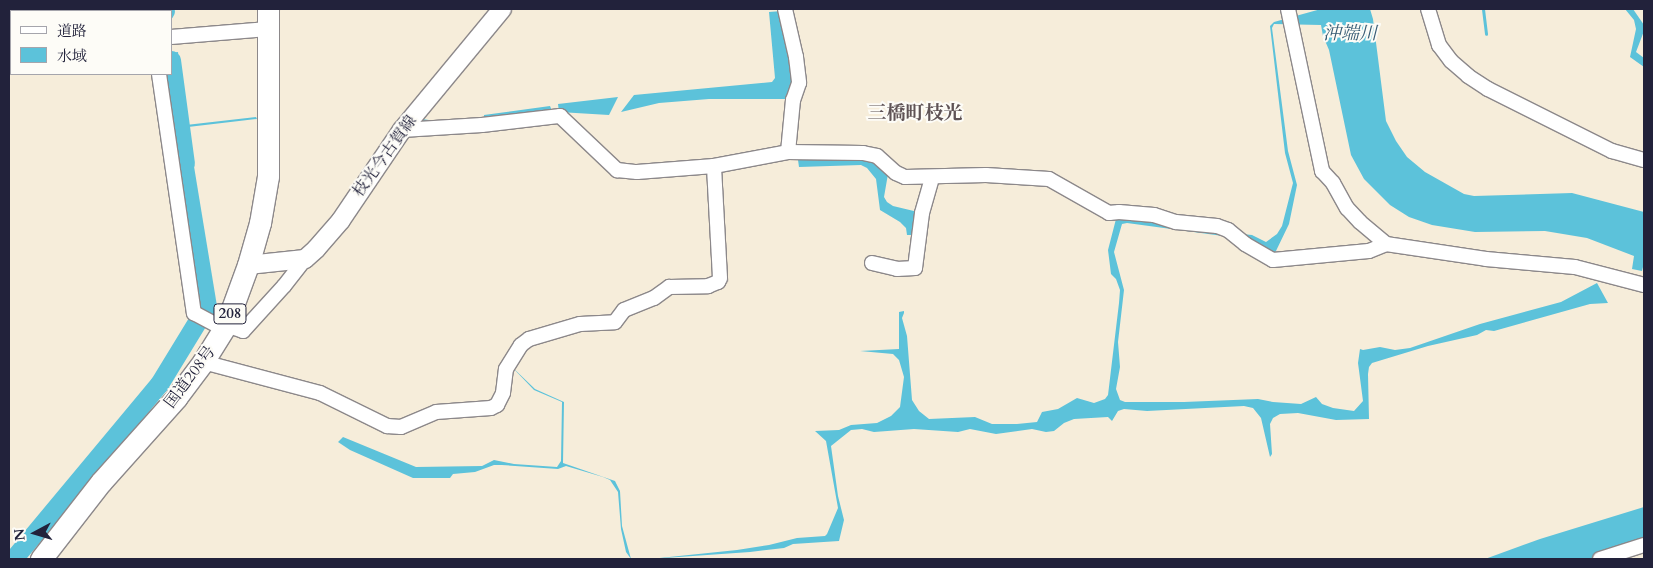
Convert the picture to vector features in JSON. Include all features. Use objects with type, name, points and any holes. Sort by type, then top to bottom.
[{"type":"highway","name":"国道208号","points":[[41,559],[101,482],[176,398],[203,362],[222,325],[248,265],[260,223],[268,176],[268,19]]},
{"type":"main road","name":"枝光今古賀線","points":[[305,259],[341,220],[402,130],[502,9]]},
{"type":"main road","points":[[248,265],[272,264],[305,259]]},
{"type":"street","points":[[785,9],[796,57],[799,83],[793,100],[788,152]]},
{"type":"street","points":[[1288,9],[1322,171],[1332,183],[1347,208],[1386,244]]},
{"type":"street","points":[[1428,9],[1439,45],[1451,61],[1468,76],[1588,140],[1612,151],[1644,160]]},
{"type":"street","points":[[172,37],[268,19]]},
{"type":"street","points":[[159,75],[194,313],[222,325],[243,330],[284,286],[305,259]]},
{"type":"street","points":[[402,130],[482,125],[560,116],[616,170],[637,172],[714,166],[788,152],[863,153],[877,156],[896,173],[905,177],[986,175],[1048,178],[1108,213],[1154,215],[1176,222],[1217,226],[1228,230],[1272,260],[1369,251],[1386,244],[1486,259],[1575,267],[1644,285]]},
{"type":"street","points":[[203,362],[320,393],[351,406],[387,426],[401,427],[436,412],[491,408],[501,400],[506,369],[521,345],[529,338],[580,324],[615,322],[624,310],[654,298],[669,287],[708,286],[718,282],[720,278],[714,166]]},
{"type":"street","points":[[872,263],[897,269],[915,268],[922,213],[932,176]]},
{"type":"street","points":[[1600,559],[1644,545]]},
{"type":"water","name":"沖端川","points":[[1321,9],[1370,9],[1373,19],[1386,121],[1407,157],[1425,172],[1464,194],[1474,196],[1572,193],[1644,212],[1644,263],[1642,271],[1632,269],[1634,256],[1587,238],[1545,231],[1475,232],[1432,225],[1409,217],[1390,205],[1364,179],[1351,155],[1329,50],[1321,25],[1274,24],[1272,28],[1288,151],[1297,185],[1289,224],[1275,253],[1246,237],[1232,242],[1223,236],[1127,223],[1122,224],[1114,252],[1124,290],[1118,342],[1120,367],[1116,389],[1120,400],[1125,402],[1184,402],[1258,399],[1301,404],[1316,397],[1322,404],[1333,408],[1354,411],[1363,401],[1358,363],[1360,349],[1380,347],[1395,350],[1410,348],[1480,324],[1561,302],[1597,283],[1608,303],[1590,304],[1494,331],[1486,330],[1477,335],[1428,346],[1372,363],[1368,374],[1369,419],[1336,420],[1298,413],[1280,414],[1273,418],[1270,424],[1272,454],[1270,457],[1261,418],[1253,408],[1244,406],[1147,411],[1124,409],[1118,411],[1112,421],[1108,417],[1074,419],[1064,423],[1054,431],[1046,432],[1032,429],[996,434],[970,429],[958,432],[914,429],[874,432],[862,429],[851,430],[831,446],[838,496],[844,520],[839,541],[793,544],[784,548],[750,552],[650,559],[737,550],[797,538],[825,536],[838,508],[826,441],[815,431],[839,430],[851,425],[877,423],[891,416],[900,407],[904,377],[899,360],[893,354],[860,351],[899,349],[899,312],[904,311],[902,318],[907,336],[912,400],[919,411],[929,419],[975,417],[992,424],[1037,422],[1042,412],[1058,409],[1077,398],[1094,403],[1105,399],[1108,395],[1120,290],[1116,279],[1111,274],[1108,250],[1116,219],[1131,216],[1170,227],[1252,235],[1266,242],[1277,234],[1282,226],[1293,183],[1285,153],[1270,26],[1274,22]]},
{"type":"water","points":[[1625,9],[1633,9],[1644,25],[1644,31],[1636,52],[1644,58],[1644,67],[1630,57],[1636,29],[1634,20]]},
{"type":"water","points":[[782,11],[795,85],[788,99],[709,99],[659,103],[621,112],[634,95],[772,82],[775,78],[769,12]]},
{"type":"water","points":[[178,52],[186,125],[256,117],[257,119],[188,127],[188,130],[172,132],[165,75],[172,75],[172,53]]},
{"type":"water","points":[[618,97],[609,115],[559,112],[558,104]]},
{"type":"water","points":[[550,106],[552,111],[443,125],[417,121],[422,119],[443,122],[484,118],[484,115]]},
{"type":"water","points":[[189,136],[217,306],[214,317],[197,309],[174,138]]},
{"type":"water","points":[[861,158],[873,161],[888,174],[884,197],[887,202],[893,206],[918,212],[913,235],[907,235],[906,228],[900,222],[880,210],[876,179],[867,168],[861,165],[799,167],[798,160]]},
{"type":"water","points":[[510,365],[535,389],[564,402],[563,463],[615,481],[620,491],[622,526],[631,559],[626,552],[621,529],[618,492],[610,480],[603,477],[566,466],[558,469],[494,465],[475,472],[453,474],[450,478],[413,478],[350,450],[338,442],[343,437],[416,467],[482,466],[494,460],[514,464],[557,467],[561,461],[562,402],[534,390]]},
{"type":"water","points":[[1644,507],[1644,542],[1588,559],[1485,559],[1540,539]]},
{"type":"waterway","points":[[1483,9],[1486,34]]},
{"type":"waterway","points":[[172,67],[185,163]]},
{"type":"waterway","points":[[13,559],[159,384],[206,307],[204,299]]},
{"type":"district","name":"三橋町枝光","points":[[915,114]]}]
